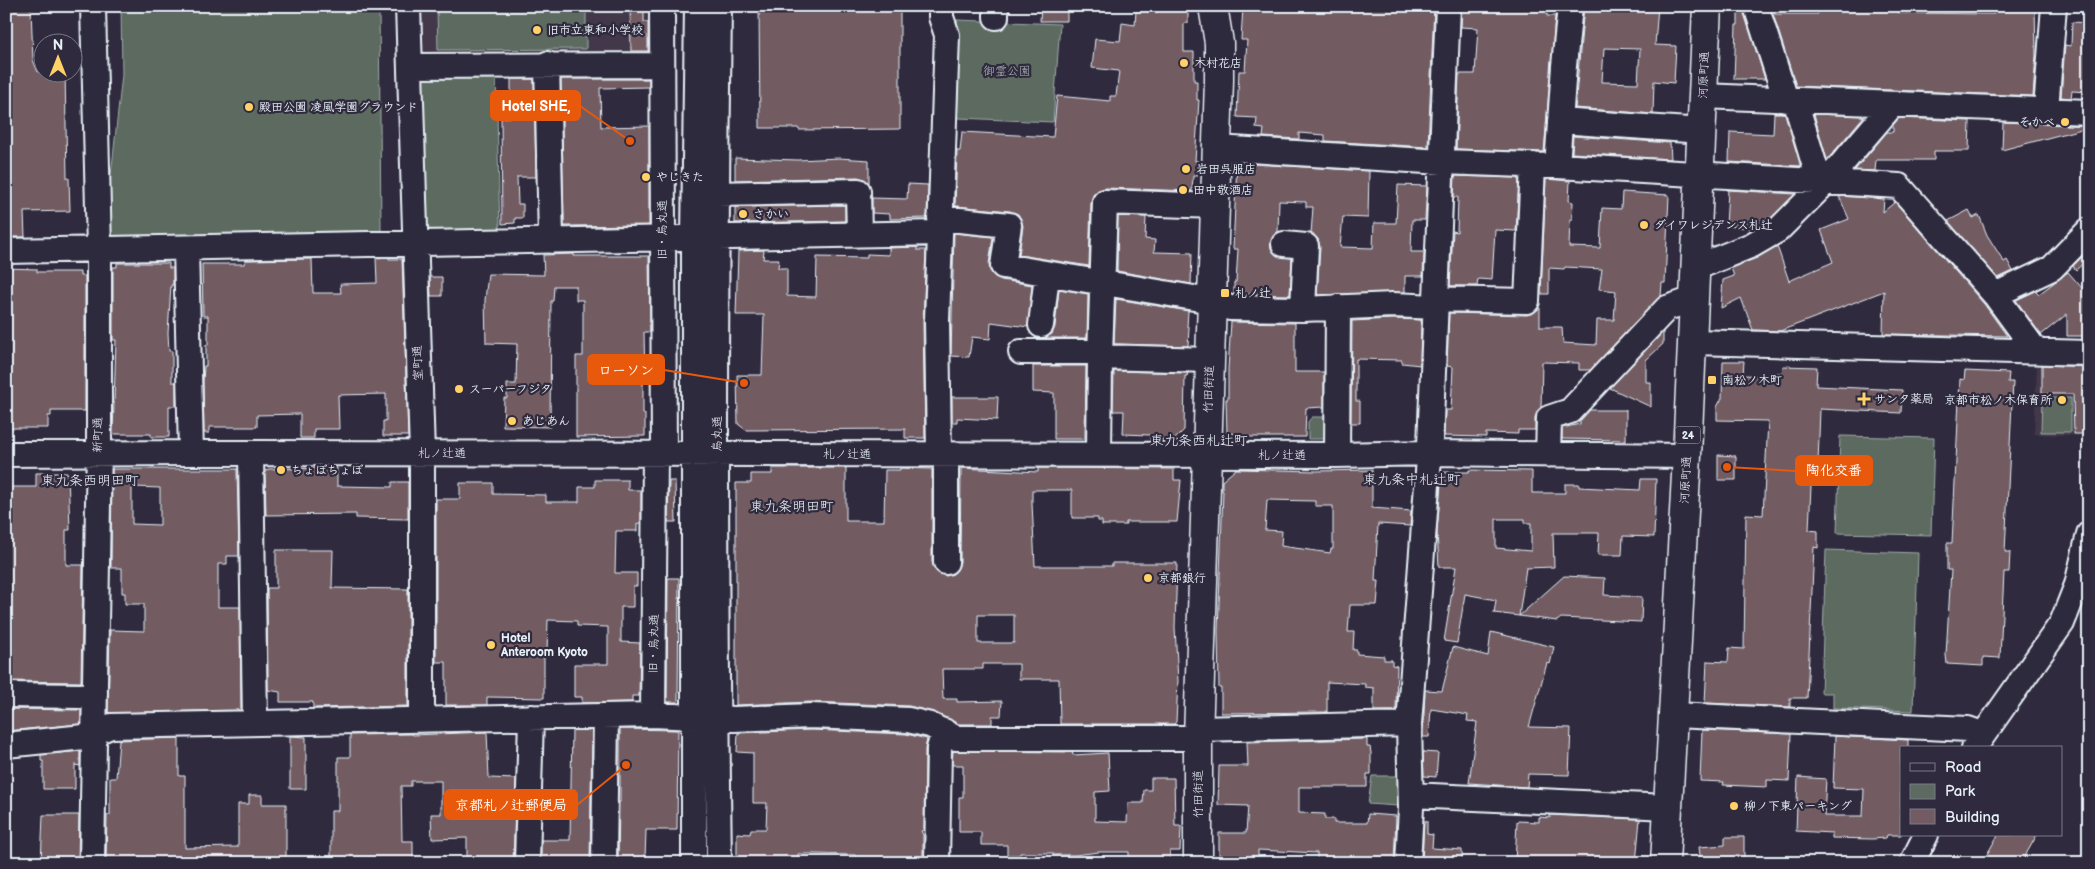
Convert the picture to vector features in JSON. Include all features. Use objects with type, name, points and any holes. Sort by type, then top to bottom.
[{"type":"main road","name":"竹田街道","points":[[1198,863],[1198,733],[1216,206],[1219,43],[1213,6]]},
{"type":"main road","name":"河原町通","points":[[1665,863],[1687,456],[1707,6]]},
{"type":"street","name":"新町通","points":[[92,863],[99,249],[93,6]]},
{"type":"street","name":"室町通","points":[[408,6],[422,453],[422,719]]},
{"type":"street","name":"旧・烏丸通","points":[[653,716],[660,453],[662,6]]},
{"type":"street","name":"烏丸通","points":[[694,863],[706,717],[705,237],[697,6]]},
{"type":"street","name":"烏丸通","points":[[705,237],[717,194],[720,6]]},
{"type":"street","points":[[941,6],[941,18],[947,35],[937,321],[946,562]]},
{"type":"street","points":[[1408,863],[1411,795],[1409,724],[1429,453],[1448,6]]},
{"type":"street","points":[[1557,166],[1570,6]]},
{"type":"street","points":[[1756,6],[1790,100],[1823,180]]},
{"type":"street","points":[[2046,110],[2054,6]]},
{"type":"street","points":[[547,64],[551,241]]},
{"type":"street","points":[[410,66],[662,65]]},
{"type":"street","points":[[1703,96],[2089,112]]},
{"type":"street","points":[[1694,268],[1752,245],[1778,230],[1893,104]]},
{"type":"street","points":[[1560,121],[1702,132]]},
{"type":"street","points":[[1217,148],[1442,162],[1823,180],[1900,186],[1995,294],[2036,351]]},
{"type":"street","points":[[6,251],[858,234],[940,226],[1009,225],[1003,266],[1047,275],[1103,282],[1212,301],[1227,307],[1304,309],[1527,301],[1534,165]]},
{"type":"street","points":[[717,194],[858,191],[858,234]]},
{"type":"street","points":[[1100,454],[1100,354],[1105,202],[1216,206]]},
{"type":"street","points":[[1995,294],[2052,268],[2089,230]]},
{"type":"street","points":[[1284,244],[1306,246],[1304,309]]},
{"type":"street","points":[[186,248],[191,453]]},
{"type":"street","points":[[1041,325],[1047,275]]},
{"type":"street","points":[[1548,455],[1549,418],[1570,411],[1666,308],[1694,299]]},
{"type":"street","points":[[1337,455],[1338,307]]},
{"type":"street","points":[[1692,342],[2089,353]]},
{"type":"street","points":[[1020,352],[1210,360]]},
{"type":"street","name":"札ノ辻通","points":[[6,454],[706,453],[1337,455],[1429,453],[1687,456]]},
{"type":"street","points":[[251,454],[255,722]]},
{"type":"street","points":[[1674,715],[1968,729],[1978,741],[2062,623],[2077,585],[2089,534]]},
{"type":"street","points":[[6,695],[82,696],[95,693]]},
{"type":"street","points":[[604,863],[606,716]]},
{"type":"street","points":[[6,744],[84,737],[111,726],[531,717],[653,716],[734,719],[804,716],[876,717],[908,720],[930,725],[956,738],[1198,733],[1409,724]]},
{"type":"street","points":[[527,863],[531,717]]},
{"type":"street","name":"烏丸通","points":[[706,717],[719,863]]},
{"type":"street","points":[[936,863],[939,749],[944,731]]},
{"type":"street","points":[[1411,795],[1668,807]]},
{"type":"street","points":[[1912,863],[1926,836]]},
{"type":"shaded area","name":"旧市立東和小学校","points":[[418,6],[654,6],[656,53],[419,55]]},
{"type":"shaded area","name":"京都市松ノ木保育所","points":[[2037,363],[2089,365],[2089,436],[2034,434]]},
{"type":"green space","name":"殿田公園 凌風学園グラウンド","points":[[121,6],[379,6],[381,231],[113,239],[105,231],[122,75]]},
{"type":"green space","points":[[437,6],[586,6],[586,49],[438,50]]},
{"type":"green space","name":"御霊公園","points":[[957,20],[1060,24],[1053,122],[958,118],[953,113]]},
{"type":"green space","points":[[496,73],[500,231],[435,233],[423,222],[419,81],[425,74]]},
{"type":"green space","points":[[2042,398],[2071,398],[2071,432],[2041,432]]},
{"type":"green space","points":[[1312,417],[1336,417],[1335,439],[1308,439],[1308,422]]},
{"type":"green space","points":[[1840,436],[1934,438],[1931,535],[1837,533]]},
{"type":"green space","points":[[1826,550],[1918,553],[1913,711],[1833,708],[1833,693],[1821,693]]},
{"type":"green space","points":[[1372,776],[1402,776],[1398,806],[1368,804]]},
{"type":"building","points":[[6,6],[27,6],[27,8],[31,8],[32,82],[65,82],[67,178],[69,178],[70,211],[24,212],[25,237],[6,237]]},
{"type":"building","points":[[630,6],[644,6],[644,22],[648,22],[648,51],[631,51]]},
{"type":"building","points":[[759,6],[900,6],[900,129],[799,130],[798,128],[760,128]]},
{"type":"building","points":[[1041,6],[1067,6],[1067,21],[1040,21]]},
{"type":"building","points":[[1243,6],[1434,6],[1428,147],[1325,141],[1325,135],[1299,133],[1299,139],[1263,137],[1264,129],[1256,128],[1257,118],[1237,117],[1239,71],[1245,71],[1247,40],[1241,40]]},
{"type":"building","points":[[1462,6],[1547,6],[1547,16],[1555,16],[1544,152],[1456,149],[1459,74],[1475,74],[1478,28],[1461,27]]},
{"type":"building","points":[[1584,6],[1658,6],[1655,45],[1676,46],[1674,83],[1654,81],[1653,114],[1575,108]],"holes":[[[1604,48],[1640,49],[1638,83],[1602,82]]]},
{"type":"building","points":[[1818,6],[1896,6],[1896,12],[1903,13],[1994,14],[1994,9],[1998,9],[1998,6],[2035,8],[2036,55],[2033,96],[1796,86],[1773,14],[1818,14]]},
{"type":"building","points":[[1158,9],[1188,10],[1188,23],[1184,23],[1184,52],[1194,52],[1194,81],[1197,81],[1197,100],[1199,100],[1195,161],[1198,161],[1197,176],[1193,176],[1192,191],[1106,188],[1098,190],[1093,195],[1091,202],[1089,266],[1019,255],[1023,226],[1018,214],[1010,211],[955,206],[957,151],[960,151],[962,132],[1053,137],[1057,96],[1110,101],[1110,96],[1116,96],[1119,71],[1092,68],[1095,39],[1120,41],[1122,23],[1135,25],[1136,11],[1158,12]]},
{"type":"building","points":[[1738,10],[1743,10],[1765,79],[1734,79]]},
{"type":"building","points":[[2072,22],[2089,23],[2087,92],[2072,91],[2071,98],[2061,97],[2065,45],[2071,46]]},
{"type":"building","points":[[511,79],[534,79],[536,177],[517,177],[518,204],[523,204],[523,218],[515,218],[515,223],[502,224],[501,118],[511,117]]},
{"type":"building","points":[[561,79],[649,79],[649,87],[600,88],[601,127],[649,126],[649,225],[564,226]]},
{"type":"building","points":[[1774,113],[1785,113],[1801,166],[1729,162],[1730,132],[1773,134]]},
{"type":"building","points":[[1814,114],[1864,116],[1827,160]]},
{"type":"building","points":[[1899,118],[1970,121],[1969,151],[1934,151],[1934,160],[1876,160],[1875,171],[1855,170],[1887,132],[1893,132],[1893,125]]},
{"type":"building","points":[[2003,122],[2089,126],[2089,127],[2002,150]]},
{"type":"building","points":[[1573,136],[1670,143],[1671,159],[1572,153]]},
{"type":"building","points":[[735,158],[798,160],[839,158],[869,160],[869,183],[858,177],[735,180]]},
{"type":"building","points":[[1237,163],[1369,171],[1368,218],[1343,217],[1340,247],[1373,248],[1374,223],[1396,223],[1398,185],[1427,186],[1425,220],[1412,220],[1411,252],[1424,252],[1423,276],[1405,276],[1405,292],[1317,295],[1320,247],[1318,239],[1311,234],[1313,207],[1306,207],[1306,202],[1279,201],[1278,232],[1270,243],[1276,255],[1292,258],[1290,295],[1234,294],[1238,249],[1233,249]]},
{"type":"building","points":[[1455,176],[1519,178],[1516,231],[1495,230],[1492,280],[1478,279],[1477,286],[1450,286],[1453,231],[1457,232],[1458,197],[1454,197]]},
{"type":"building","points":[[1546,179],[1570,181],[1569,201],[1573,202],[1569,247],[1600,248],[1602,208],[1621,209],[1622,192],[1669,195],[1665,283],[1662,283],[1661,296],[1590,370],[1579,370],[1579,363],[1542,362],[1541,408],[1535,417],[1535,430],[1518,430],[1518,434],[1486,433],[1486,437],[1444,436],[1445,410],[1451,410],[1453,367],[1447,366],[1449,313],[1527,315],[1540,308],[1540,327],[1562,327],[1563,343],[1596,345],[1597,320],[1614,320],[1616,291],[1599,289],[1602,269],[1549,268],[1549,294],[1541,294]]},
{"type":"building","points":[[908,184],[928,185],[927,218],[890,219],[890,214],[872,213],[872,198],[907,199]]},
{"type":"building","points":[[1728,190],[1795,194],[1771,218],[1767,218],[1767,221],[1754,228],[1750,228],[1726,226]]},
{"type":"building","points":[[1839,196],[1884,199],[1883,212],[1895,202],[1984,304],[2007,336],[1883,334],[1884,291],[1780,331],[1753,330],[1741,298],[1721,308],[1723,280],[1734,276],[1731,268],[1757,258],[1777,246],[1789,281],[1833,262],[1821,230],[1849,219]]},
{"type":"building","points":[[845,205],[845,221],[735,223],[735,207]]},
{"type":"building","points":[[1969,210],[1973,218],[1979,215],[1987,235],[2004,262],[2007,260],[2013,271],[1998,278],[1948,221]]},
{"type":"building","points":[[1118,216],[1146,217],[1145,239],[1155,240],[1154,252],[1192,253],[1191,284],[1117,271]]},
{"type":"building","points":[[954,233],[993,237],[989,264],[990,271],[994,276],[1001,280],[1032,285],[1028,327],[991,322],[990,339],[972,337],[969,357],[951,356]]},
{"type":"building","points":[[917,247],[917,250],[926,250],[923,321],[925,438],[905,438],[905,429],[746,430],[738,424],[737,375],[762,375],[764,315],[736,315],[738,251],[764,250],[763,259],[779,259],[778,268],[787,268],[787,296],[816,297],[817,257],[867,258],[867,254],[889,255],[889,248]]},
{"type":"building","points":[[2089,250],[2089,258],[2076,270],[2073,266]]},
{"type":"building","points":[[574,254],[574,256],[649,256],[650,332],[644,332],[645,382],[643,382],[643,414],[645,414],[645,436],[576,437],[576,356],[583,356],[583,300],[576,300],[576,286],[554,286],[553,301],[551,301],[550,427],[503,426],[504,398],[507,398],[507,384],[516,384],[517,344],[486,343],[485,300],[488,274],[544,275],[543,255]]},
{"type":"building","points":[[389,257],[389,259],[402,259],[408,436],[383,436],[383,421],[386,421],[386,394],[338,395],[339,429],[314,429],[314,438],[300,438],[300,414],[257,415],[257,427],[209,427],[209,433],[204,433],[203,382],[204,366],[206,366],[206,345],[208,345],[208,316],[203,316],[202,264],[244,264],[245,260],[312,259],[313,293],[341,293],[340,284],[377,283],[376,258]]},
{"type":"building","points":[[117,263],[169,263],[169,268],[173,268],[168,333],[169,351],[172,351],[172,382],[176,382],[176,406],[169,406],[169,437],[151,437],[151,434],[113,434],[116,340],[113,340],[113,267],[117,267]]},
{"type":"building","points":[[6,268],[37,269],[37,272],[80,272],[80,276],[85,276],[85,411],[51,411],[51,416],[48,416],[48,428],[6,428]]},
{"type":"building","points":[[2068,272],[2089,296],[2089,333],[2087,336],[2067,336],[2067,314],[2041,335],[2016,300],[2036,291],[2039,294]]},
{"type":"building","points":[[430,277],[442,277],[442,296],[431,296]]},
{"type":"building","points":[[1059,289],[1088,294],[1087,338],[1043,338],[1052,334],[1055,327]]},
{"type":"building","points":[[1116,299],[1188,311],[1188,346],[1114,344]]},
{"type":"building","points":[[1421,320],[1420,365],[1402,363],[1402,360],[1356,359],[1356,401],[1360,401],[1360,423],[1351,423],[1352,321]]},
{"type":"building","points":[[1231,322],[1295,323],[1295,372],[1324,372],[1324,407],[1306,408],[1305,437],[1238,437],[1238,434],[1227,433],[1226,399],[1228,399]]},
{"type":"building","points":[[1663,332],[1663,344],[1646,360],[1646,382],[1651,382],[1651,407],[1610,388]]},
{"type":"building","points":[[1723,361],[1744,361],[1743,375],[1770,376],[1771,373],[1782,373],[1783,366],[1817,367],[1816,386],[1902,390],[1901,413],[1820,409],[1818,464],[1812,464],[1809,530],[1818,531],[1818,548],[1814,547],[1807,698],[1790,698],[1790,707],[1705,703],[1707,661],[1728,662],[1729,648],[1744,649],[1746,514],[1763,515],[1768,421],[1717,420],[1717,407],[1722,398]]},
{"type":"building","points":[[2042,365],[2089,367],[2089,434],[2074,434],[2073,394],[2042,394]]},
{"type":"building","points":[[1033,366],[1086,366],[1085,439],[1054,439],[1054,393],[1033,392]]},
{"type":"building","points":[[1114,371],[1188,373],[1185,376],[1184,430],[1174,440],[1150,439],[1150,435],[1123,434],[1124,411],[1113,411]]},
{"type":"building","points":[[1965,371],[2009,373],[2008,382],[2013,382],[2005,552],[2010,552],[2009,572],[2004,572],[2000,658],[1983,657],[1983,666],[1947,664],[1946,655],[1951,570],[1947,570],[1947,543],[1952,543],[1960,379],[1964,380]]},
{"type":"building","points":[[952,397],[998,397],[997,420],[957,418],[957,422],[952,422]]},
{"type":"building","points":[[1590,410],[1626,410],[1626,440],[1562,439],[1562,428],[1580,424],[1580,421]]},
{"type":"building","points":[[1718,455],[1736,456],[1736,480],[1718,480]]},
{"type":"building","points":[[337,468],[337,486],[392,487],[392,482],[408,482],[408,519],[356,518],[356,514],[266,515],[265,471],[269,469]]},
{"type":"building","points":[[772,468],[846,468],[846,521],[884,521],[885,470],[900,470],[900,468],[932,469],[932,562],[934,569],[946,576],[953,574],[960,562],[961,468],[1038,472],[1038,468],[1174,469],[1174,480],[1181,480],[1177,522],[1126,522],[1126,525],[1102,525],[1102,521],[1098,521],[1098,518],[1072,518],[1072,490],[1032,490],[1032,503],[1035,566],[1112,566],[1112,563],[1177,563],[1175,627],[1178,681],[1176,722],[1174,724],[1060,724],[1059,679],[1019,679],[1019,664],[983,664],[983,669],[942,669],[943,699],[957,699],[957,702],[1002,701],[1001,716],[992,716],[992,724],[959,724],[933,712],[909,706],[812,702],[736,705],[736,483],[751,483],[751,474],[772,474]],"holes":[[[978,615],[1014,615],[1014,643],[978,643]]]},
{"type":"building","points":[[112,469],[237,469],[239,556],[227,556],[227,564],[218,564],[218,607],[240,607],[241,710],[108,713],[110,630],[144,631],[144,604],[125,604],[125,593],[122,593],[122,568],[111,568]],"holes":[[[134,487],[160,488],[160,525],[132,524],[132,489]]]},
{"type":"building","points":[[1236,469],[1372,470],[1372,508],[1411,511],[1410,526],[1378,524],[1375,581],[1379,581],[1377,605],[1350,605],[1348,632],[1354,632],[1353,650],[1357,650],[1357,654],[1384,656],[1384,660],[1392,660],[1392,665],[1397,666],[1396,711],[1374,711],[1374,688],[1365,687],[1365,684],[1327,682],[1327,712],[1221,713],[1218,631],[1222,481]],"holes":[[[1267,500],[1315,501],[1315,506],[1333,506],[1333,549],[1331,549],[1330,553],[1281,546],[1282,531],[1265,530]]]},
{"type":"building","points":[[1469,470],[1532,471],[1532,493],[1565,493],[1565,484],[1579,484],[1579,487],[1640,490],[1641,479],[1656,479],[1654,537],[1623,536],[1622,555],[1598,555],[1599,533],[1553,533],[1554,567],[1526,568],[1519,616],[1494,613],[1496,600],[1465,594],[1457,643],[1444,641],[1456,567],[1439,567],[1437,531],[1442,472],[1469,472]],"holes":[[[1496,519],[1525,519],[1525,523],[1531,523],[1531,551],[1496,548]]]},
{"type":"building","points":[[36,473],[68,473],[70,530],[66,530],[66,565],[83,565],[81,682],[6,681],[6,487],[36,487]]},
{"type":"building","points":[[595,480],[628,480],[628,490],[641,490],[641,522],[637,524],[637,531],[616,531],[615,573],[637,573],[637,586],[633,586],[633,607],[621,607],[621,642],[640,643],[639,696],[632,696],[632,702],[582,703],[582,697],[574,697],[574,664],[608,664],[608,627],[577,626],[577,621],[548,620],[547,652],[544,652],[544,698],[487,697],[487,705],[446,705],[446,662],[436,662],[436,499],[460,499],[460,483],[493,483],[493,494],[546,495],[546,502],[579,502],[579,487],[595,487]]},
{"type":"building","points":[[669,481],[675,481],[676,522],[668,522]]},
{"type":"building","points":[[276,550],[333,550],[332,588],[408,589],[408,706],[313,708],[313,702],[280,702],[280,692],[268,690],[267,588],[276,588]]},
{"type":"building","points":[[1564,576],[1605,578],[1604,595],[1642,597],[1641,622],[1561,618],[1557,621],[1519,616]]},
{"type":"building","points":[[668,578],[679,578],[678,702],[667,702]]},
{"type":"building","points":[[1491,632],[1554,647],[1550,664],[1547,663],[1529,727],[1571,728],[1569,775],[1528,774],[1527,787],[1469,783],[1477,722],[1467,721],[1468,715],[1431,709],[1429,737],[1423,737],[1425,690],[1442,691],[1453,647],[1488,656]]},
{"type":"building","points":[[6,709],[81,710],[81,724],[6,731]]},
{"type":"building","points":[[620,729],[678,730],[677,830],[646,830],[645,859],[642,859],[642,863],[618,863]]},
{"type":"building","points":[[572,730],[592,730],[590,863],[541,863],[541,840],[570,840]]},
{"type":"building","points":[[811,730],[906,734],[927,739],[925,749],[924,830],[921,831],[923,835],[923,863],[857,863],[855,855],[798,854],[798,863],[737,863],[737,833],[750,834],[751,829],[766,829],[767,803],[753,803],[753,753],[737,752],[738,733]]},
{"type":"building","points":[[1702,730],[1791,734],[1789,781],[1767,780],[1767,787],[1723,785],[1724,782],[1700,781]]},
{"type":"building","points":[[487,732],[489,778],[516,779],[513,863],[467,863],[467,838],[432,839],[431,814],[441,814],[441,781],[411,781],[411,786],[401,786],[402,841],[413,841],[413,862],[331,863],[331,811],[338,811],[338,757],[350,757],[350,735]]},
{"type":"building","points":[[290,736],[306,737],[306,789],[290,789]]},
{"type":"building","points":[[1835,736],[1908,740],[1908,746],[1900,746],[1900,835],[1887,835],[1886,838],[1872,839],[1832,838],[1832,833],[1796,831],[1798,777],[1826,779],[1824,816],[1863,816],[1864,789],[1833,788]]},
{"type":"building","points":[[179,738],[179,776],[185,776],[185,848],[238,847],[238,804],[249,804],[249,795],[262,795],[262,804],[286,804],[286,863],[106,863],[107,815],[110,815],[110,778],[116,778],[119,740]]},
{"type":"building","points":[[1367,739],[1367,747],[1370,747],[1371,753],[1371,774],[1367,774],[1367,787],[1299,787],[1299,813],[1325,814],[1325,819],[1334,819],[1334,823],[1367,823],[1368,814],[1396,816],[1394,863],[1317,863],[1317,853],[1258,850],[1258,856],[1250,856],[1250,862],[1219,862],[1219,833],[1246,833],[1248,806],[1218,805],[1219,766],[1248,766],[1247,742]]},
{"type":"building","points":[[80,751],[80,766],[75,765],[75,789],[43,789],[43,761],[41,761],[41,755]]},
{"type":"building","points":[[953,751],[1072,752],[1073,755],[1108,753],[1110,791],[1095,792],[1095,821],[1127,822],[1128,803],[1143,803],[1144,790],[1151,790],[1151,778],[1174,778],[1175,826],[1181,826],[1180,851],[1170,851],[1169,863],[1129,863],[1129,852],[1099,852],[1075,855],[1020,853],[1020,855],[1007,855],[1007,845],[981,845],[981,832],[959,832],[959,797],[963,797],[963,765],[952,765]]},
{"type":"building","points":[[1423,752],[1438,753],[1436,777],[1424,776]]},
{"type":"building","points":[[43,815],[79,815],[78,863],[41,863]]},
{"type":"building","points":[[1550,815],[1640,819],[1636,863],[1515,863],[1517,821],[1539,822],[1539,817],[1550,818]]},
{"type":"building","points":[[1424,821],[1427,821],[1427,834],[1433,835],[1432,848],[1462,850],[1462,863],[1422,863]]},
{"type":"building","points":[[1997,836],[2036,836],[2021,863],[1982,863]]},
{"type":"building","points":[[1725,837],[1744,837],[1744,863],[1701,863],[1699,847],[1725,845]]},
{"type":"place","name":"旧市立東和小学校","points":[[537,30]]},
{"type":"place","name":"木村花店","points":[[1184,63]]},
{"type":"place","name":"殿田公園 凌風学園グラウンド","points":[[249,107]]},
{"type":"place","name":"そかべ","points":[[2065,122]]},
{"type":"place","name":"Hotel SHE,","points":[[630,141]]},
{"type":"place","name":"岩田呉服店","points":[[1186,169]]},
{"type":"place","name":"やじきた","points":[[646,177]]},
{"type":"place","name":"田中敬酒店","points":[[1183,190]]},
{"type":"place","name":"さかい","points":[[743,214]]},
{"type":"place","name":"ダイワレジデンス札辻","points":[[1644,225]]},
{"type":"place","name":"札ノ辻","points":[[1225,293]]},
{"type":"place","name":"南松ノ木町","points":[[1712,380]]},
{"type":"place","name":"ローソン","points":[[744,383]]},
{"type":"place","name":"スーパーフジタ","points":[[459,389]]},
{"type":"place","name":"サンタ薬局","points":[[1864,399]]},
{"type":"place","name":"京都市松ノ木保育所","points":[[2062,400]]},
{"type":"place","name":"あじあん","points":[[512,421]]},
{"type":"place","name":"陶化交番","points":[[1727,467]]},
{"type":"place","name":"ちょぼちょぼ","points":[[281,470]]},
{"type":"place","name":"京都銀行","points":[[1148,578]]},
{"type":"place","name":"Hotel Anteroom Kyoto","points":[[491,645]]},
{"type":"place","name":"京都札ノ辻郵便局","points":[[626,765]]},
{"type":"place","name":"柳ノ下東パーキング","points":[[1734,806]]},
{"type":"district","name":"東九条西札辻町","points":[[1199,440]]},
{"type":"district","name":"東九条中札辻町","points":[[1412,479]]},
{"type":"district","name":"東九条西明田町","points":[[90,480]]},
{"type":"district","name":"東九条明田町","points":[[792,506]]}]
